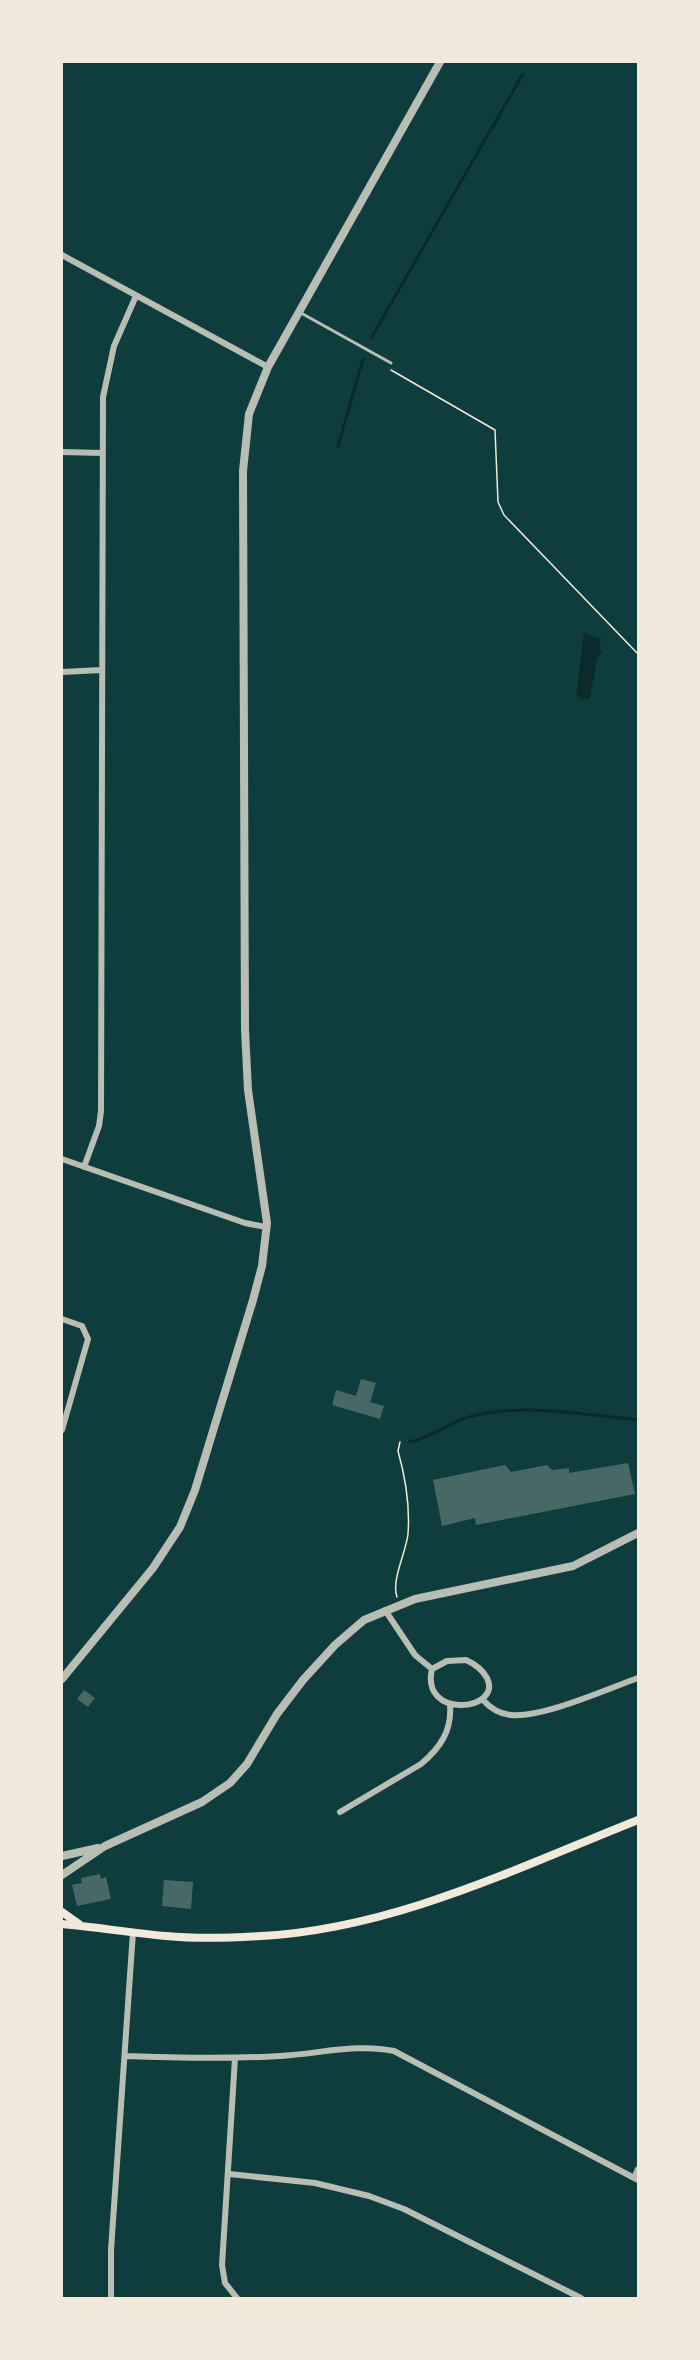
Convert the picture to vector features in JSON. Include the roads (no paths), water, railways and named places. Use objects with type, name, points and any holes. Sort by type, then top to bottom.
[{"type":"main road","points":[[62,1924],[208,1938],[289,1934],[329,1928],[436,1899],[639,1820]]},
{"type":"main road","points":[[62,1912],[82,1925]]},
{"type":"street","points":[[62,1679],[166,1551],[184,1517],[255,1293],[267,1227],[246,1068],[242,580],[245,434],[256,394],[268,367],[440,62]]},
{"type":"street","points":[[62,255],[268,367]]},
{"type":"street","points":[[84,1167],[99,1126],[101,1111],[101,670],[104,397],[108,365],[120,328],[136,296]]},
{"type":"street","points":[[62,452],[103,453]]},
{"type":"street","points":[[62,672],[101,670]]},
{"type":"street","points":[[62,1159],[245,1223],[267,1227]]},
{"type":"street","points":[[62,1319],[82,1326],[88,1339],[62,1430]]},
{"type":"street","points":[[62,1875],[105,1846],[202,1802],[230,1783],[247,1764],[278,1714],[311,1670],[351,1630],[400,1604],[461,1588],[573,1566],[639,1533]]},
{"type":"street","points":[[385,1610],[415,1655],[432,1669]]},
{"type":"street","points":[[466,1660],[475,1664],[484,1672],[489,1684],[488,1694],[483,1700],[473,1704],[450,1705],[437,1696],[432,1689],[429,1680],[432,1669],[447,1661],[466,1660]]},
{"type":"street","points":[[483,1700],[494,1711],[526,1714],[639,1678]]},
{"type":"street","points":[[340,1812],[421,1764],[432,1755],[446,1735],[450,1721],[450,1705]]},
{"type":"street","points":[[62,1856],[105,1846]]},
{"type":"street","points":[[111,2298],[111,2250],[133,1932]]},
{"type":"street","points":[[125,2056],[235,2058],[291,2055],[362,2047],[394,2051],[636,2179],[639,2169]]},
{"type":"street","points":[[235,2058],[222,2265],[225,2283],[237,2298]]},
{"type":"street","points":[[229,2174],[315,2182],[378,2199],[404,2209],[581,2298]]},
{"type":"lane","points":[[299,312],[391,363]]},
{"type":"water","points":[[584,633],[601,639],[599,649],[602,652],[597,659],[590,699],[582,700],[576,694]]},
{"type":"waterway","points":[[371,338],[523,74]]},
{"type":"waterway","points":[[338,446],[363,359]]},
{"type":"waterway","points":[[409,1442],[426,1437],[469,1417],[509,1410],[553,1411],[638,1420]]}]
